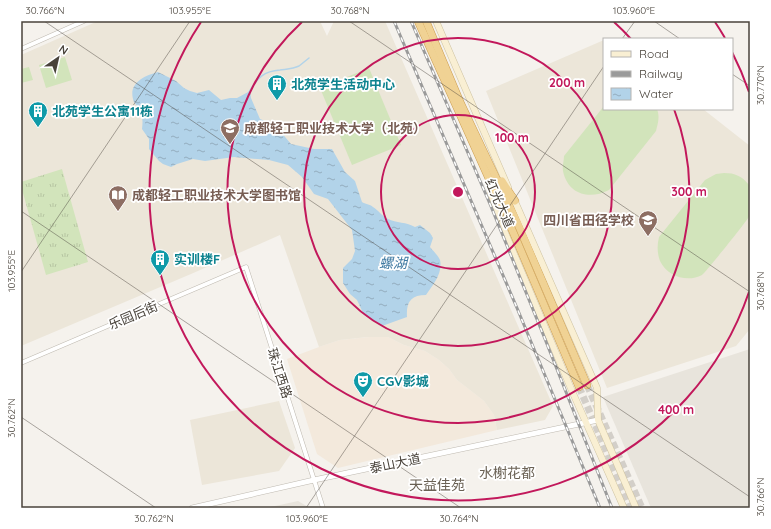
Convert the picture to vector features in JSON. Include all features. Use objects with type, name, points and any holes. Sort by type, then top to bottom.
[{"type":"highway","name":"红光大道","points":[[418,21],[481,161],[579,387]]},
{"type":"highway","name":"红光大道","points":[[426,21],[461,104],[517,222],[586,385]]},
{"type":"highway","points":[[482,147],[515,201]]},
{"type":"main road","points":[[436,21],[597,388],[598,420],[636,508]]},
{"type":"main road","points":[[481,161],[498,216],[624,508]]},
{"type":"street","points":[[21,49],[84,21]]},
{"type":"street","name":"乐园后街","points":[[21,363],[246,267]]},
{"type":"street","name":"珠江西路","points":[[246,267],[323,508]]},
{"type":"street","name":"泰山大道","points":[[192,508],[314,480],[598,420]]},
{"type":"shaded area","name":"成都轻工职业技术大学（北苑）","points":[[98,21],[320,21],[327,36],[334,21],[385,21],[553,406],[545,420],[497,430],[494,415],[484,401],[457,380],[449,369],[439,360],[425,351],[404,345],[388,337],[368,337],[340,340],[319,347],[280,235],[21,346],[21,55]]},
{"type":"shaded area","name":"四川省田径学校","points":[[603,40],[603,110],[704,110],[750,146],[750,329],[736,346],[607,388],[486,91]]},
{"type":"shaded area","points":[[388,337],[404,345],[425,351],[439,360],[449,369],[457,380],[484,401],[494,415],[497,430],[338,468],[317,454],[287,359],[340,340]]},
{"type":"shaded area","points":[[750,349],[750,508],[651,508],[603,397]]},
{"type":"shaded area","points":[[279,401],[295,448],[279,471],[202,485],[190,420]]},
{"type":"shaded area","points":[[298,501],[310,508],[266,508]]},
{"type":"green space","points":[[65,57],[72,80],[46,88],[39,65]]},
{"type":"green space","points":[[29,67],[33,80],[21,83],[21,69]]},
{"type":"green space","points":[[369,68],[401,145],[352,165],[320,88]]},
{"type":"green space","points":[[603,107],[603,110],[657,110],[659,117],[656,131],[609,190],[594,195],[587,195],[575,190],[570,186],[566,179],[563,169],[564,156]]},
{"type":"green space","points":[[62,169],[88,262],[46,275],[21,182]]},
{"type":"green space","points":[[724,173],[738,176],[744,179],[749,185],[751,200],[750,215],[702,275],[690,278],[678,277],[667,271],[660,261],[658,255],[659,237],[705,180],[716,174]]},
{"type":"water","name":"螺湖","points":[[158,72],[176,81],[190,91],[197,93],[209,90],[221,100],[237,98],[250,91],[251,98],[260,119],[275,125],[291,144],[314,149],[332,149],[345,172],[355,181],[362,202],[372,206],[388,219],[415,227],[420,225],[430,233],[433,238],[430,247],[440,260],[441,265],[439,274],[426,295],[417,296],[410,300],[407,307],[407,317],[382,326],[364,315],[357,300],[350,294],[343,283],[343,268],[352,259],[355,251],[352,230],[328,199],[314,194],[302,177],[288,165],[269,160],[234,157],[205,161],[193,159],[171,167],[159,161],[149,149],[149,139],[142,129],[142,116],[132,96],[133,90],[138,82],[147,76]]},
{"type":"waterway","points":[[249,92],[258,79],[265,74],[297,67],[309,58]]},
{"type":"tunnel","points":[[587,385],[642,508]]},
{"type":"tunnel","points":[[579,387],[631,508]]},
{"type":"railway","points":[[394,21],[517,308],[600,508]]},
{"type":"railway","points":[[411,21],[490,204],[612,508]]},
{"type":"place","name":"北苑学生活动中心","points":[[277,101]]},
{"type":"place","name":"北苑学生公寓11栋","points":[[38,128]]},
{"type":"place","name":"成都轻工职业技术大学（北苑）","points":[[230,145]]},
{"type":"place","name":"成都轻工职业技术大学图书馆","points":[[118,212]]},
{"type":"place","name":"四川省田径学校","points":[[648,237]]},
{"type":"place","name":"实训楼F","points":[[160,276]]},
{"type":"place","name":"CGV影城","points":[[363,398]]},
{"type":"district","name":"水榭花都","points":[[507,473]]},
{"type":"district","name":"天益佳苑","points":[[437,485]]}]
